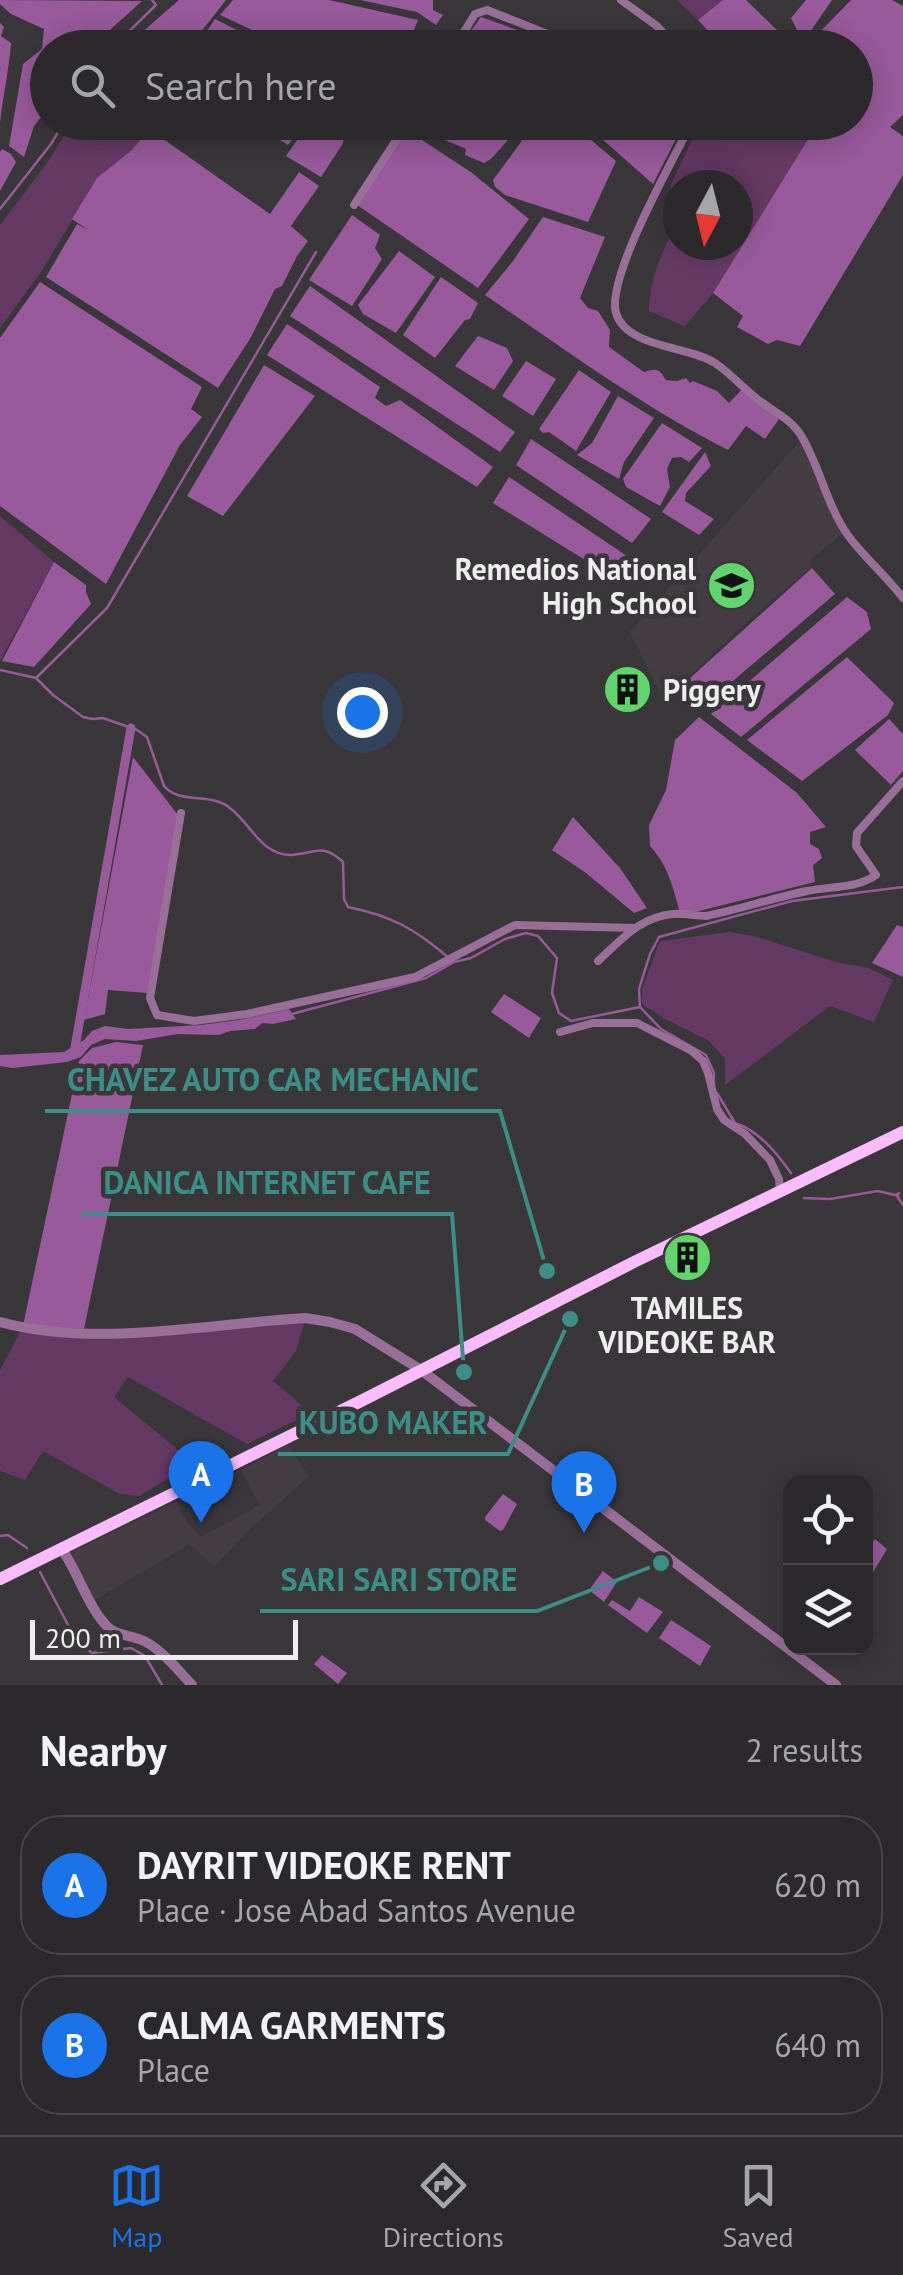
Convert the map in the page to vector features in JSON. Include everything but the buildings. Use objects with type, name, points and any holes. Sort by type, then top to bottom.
[{"type":"highway","points":[[0,1578],[903,1132]]},
{"type":"street","points":[[620,0],[660,30]]},
{"type":"street","points":[[465,30],[475,14],[487,10],[538,30]]},
{"type":"street","points":[[354,205],[396,140]]},
{"type":"street","points":[[683,140],[617,284],[615,310],[622,324],[632,332],[712,361],[760,402],[792,421],[848,536],[903,598]]},
{"type":"street","points":[[598,960],[652,917],[679,913],[706,916],[811,890],[866,882],[876,875],[855,840],[903,781]]},
{"type":"street","points":[[182,813],[150,998],[157,1015],[194,1021],[247,1014],[415,977],[515,925],[635,928]]},
{"type":"street","points":[[560,1032],[592,1023],[637,1024],[692,1051],[703,1060],[717,1109],[724,1120],[745,1134],[770,1160],[780,1192]]},
{"type":"street","points":[[0,1322],[48,1332],[88,1334],[305,1318],[355,1329],[421,1370],[836,1685]]},
{"type":"street","points":[[61,1548],[111,1630],[146,1642],[192,1685]]},
{"type":"shaded area","points":[[0,0],[142,1],[110,30],[44,30],[0,4]]},
{"type":"shaded area","points":[[179,0],[226,0],[202,30],[145,30]]},
{"type":"shaded area","points":[[233,0],[329,0],[418,20],[414,30],[252,30],[220,15]]},
{"type":"shaded area","points":[[360,0],[433,0],[433,10],[443,15],[436,25],[417,12]]},
{"type":"shaded area","points":[[677,0],[723,0],[698,20]]},
{"type":"shaded area","points":[[723,0],[746,0],[777,30],[707,30],[698,20]]},
{"type":"shaded area","points":[[806,0],[832,0],[811,30],[797,30],[791,18]]},
{"type":"shaded area","points":[[851,0],[892,0],[903,6],[903,115],[890,127],[903,136],[903,175],[800,346],[777,340],[768,344],[737,327],[743,316],[713,293],[733,260],[753,260],[753,228],[808,140],[873,140],[873,30],[822,30]]},
{"type":"shaded area","points":[[481,17],[517,30],[471,30]]},
{"type":"shaded area","points":[[215,19],[237,30],[208,30]]},
{"type":"shaded area","points":[[0,23],[4,27],[1,36],[11,43],[0,123]]},
{"type":"shaded area","points":[[30,58],[30,138],[24,157],[9,146],[23,64]]},
{"type":"shaded area","points":[[61,140],[141,140],[97,179],[41,272],[0,328],[0,225]]},
{"type":"shaded area","points":[[140,140],[165,140],[270,214],[299,172],[319,186],[291,226],[308,241],[282,286],[275,289],[250,339],[218,388],[46,277],[77,224],[88,230],[72,219],[97,178]]},
{"type":"shaded area","points":[[297,140],[344,140],[321,177],[286,156]]},
{"type":"shaded area","points":[[400,140],[422,140],[472,173],[529,219],[478,288],[357,205]]},
{"type":"shaded area","points":[[445,140],[508,140],[484,163],[465,155],[466,149]]},
{"type":"shaded area","points":[[522,140],[591,140],[616,161],[588,222],[505,195],[493,180]]},
{"type":"shaded area","points":[[603,140],[675,140],[653,184]]},
{"type":"shaded area","points":[[692,140],[808,140],[753,228],[753,170],[678,170]]},
{"type":"shaded area","points":[[2,149],[16,162],[0,191],[0,152]]},
{"type":"shaded area","points":[[352,215],[380,235],[375,248],[382,259],[352,306],[309,280]]},
{"type":"shaded area","points":[[543,217],[605,237],[580,298],[588,308],[598,311],[610,330],[609,347],[644,372],[657,370],[666,380],[686,378],[690,383],[717,391],[729,403],[743,388],[779,419],[765,439],[746,426],[728,450],[635,396],[485,295]]},
{"type":"shaded area","points":[[399,251],[435,277],[396,333],[363,314],[358,305]]},
{"type":"shaded area","points":[[663,253],[663,260],[733,260],[713,293],[685,326],[649,311],[654,275]]},
{"type":"shaded area","points":[[441,277],[478,303],[470,319],[465,320],[435,358],[403,335]]},
{"type":"shaded area","points":[[40,282],[202,387],[191,409],[202,417],[180,445],[106,584],[0,506],[0,338]]},
{"type":"shaded area","points":[[310,286],[515,432],[500,452],[290,316]]},
{"type":"shaded area","points":[[287,324],[380,387],[375,398],[386,406],[400,400],[493,467],[477,487],[267,355]]},
{"type":"shaded area","points":[[478,336],[507,348],[513,361],[494,390],[455,366]]},
{"type":"shaded area","points":[[526,361],[556,379],[533,416],[502,396]]},
{"type":"shaded area","points":[[264,365],[315,396],[223,516],[187,496]]},
{"type":"shaded area","points":[[579,370],[611,392],[576,451],[539,429]]},
{"type":"shaded area","points":[[618,396],[654,418],[624,462],[619,479],[577,455],[592,443]]},
{"type":"shaded area","points":[[662,423],[702,448],[689,462],[681,457],[672,458],[667,469],[670,487],[660,506],[626,487],[623,479]]},
{"type":"shaded area","points":[[531,439],[651,519],[632,543],[516,465]]},
{"type":"shaded area","name":"Remedios National High School","points":[[801,440],[844,532],[810,560],[811,567],[681,683],[661,695],[630,632]]},
{"type":"shaded area","points":[[705,452],[711,466],[686,493],[685,501],[714,519],[699,535],[662,512]]},
{"type":"shaded area","points":[[509,477],[627,556],[611,576],[493,503]]},
{"type":"shaded area","points":[[0,516],[54,562],[0,661]]},
{"type":"shaded area","points":[[54,562],[86,585],[91,604],[34,667],[2,661]]},
{"type":"shaded area","points":[[812,568],[835,594],[700,709],[678,689]]},
{"type":"shaded area","points":[[847,597],[867,612],[871,629],[741,737],[711,714]]},
{"type":"shaded area","points":[[847,657],[894,703],[888,715],[802,781],[747,740]]},
{"type":"shaded area","points":[[699,717],[797,793],[826,827],[810,832],[810,844],[819,849],[822,858],[813,865],[815,882],[695,912],[679,910],[665,868],[650,846],[649,825],[666,790],[675,740]]},
{"type":"shaded area","points":[[889,719],[903,734],[903,771],[891,785],[855,750]]},
{"type":"shaded area","points":[[133,757],[178,815],[147,993],[108,990],[105,1014],[84,1020]]},
{"type":"shaded area","points":[[573,817],[620,868],[647,908],[634,913],[552,850]]},
{"type":"shaded area","points":[[897,925],[903,927],[903,977],[872,963]]},
{"type":"shaded area","points":[[729,932],[869,968],[893,980],[874,1022],[830,1006],[725,1085],[725,1059],[709,1041],[642,1004],[642,989],[660,941]]},
{"type":"shaded area","points":[[504,994],[541,1018],[529,1038],[491,1012]]},
{"type":"shaded area","points":[[289,1009],[296,1019],[262,1023],[255,1029],[136,1041],[105,1039],[67,1062],[0,1066],[0,1055],[64,1052],[105,1026],[128,1029],[200,1025]]},
{"type":"shaded area","points":[[116,1042],[143,1045],[84,1329],[23,1326],[79,1061],[92,1048]]},
{"type":"shaded area","points":[[305,1321],[296,1351],[273,1381],[311,1413],[247,1444],[128,1377],[114,1397],[194,1463],[139,1496],[120,1494],[43,1451],[25,1480],[0,1471],[0,1370],[20,1332],[87,1338]]},
{"type":"shaded area","points":[[288,1445],[309,1476],[214,1567],[190,1544],[93,1601],[72,1552],[178,1501],[183,1516],[201,1537],[260,1505],[241,1470]]},
{"type":"shaded area","points":[[503,1494],[517,1504],[500,1531],[485,1517]]},
{"type":"shaded area","points":[[875,1539],[887,1549],[873,1572],[873,1565]]},
{"type":"shaded area","points":[[603,1571],[617,1582],[604,1602],[589,1590]]},
{"type":"shaded area","points":[[639,1597],[663,1612],[647,1633],[608,1605],[612,1600],[630,1611]]},
{"type":"shaded area","points":[[671,1620],[711,1646],[700,1666],[659,1638]]},
{"type":"shaded area","points":[[322,1655],[347,1673],[338,1684],[314,1664]]},
{"type":"waterway","points":[[130,30],[156,5],[152,0]]},
{"type":"waterway","points":[[0,209],[53,140]]},
{"type":"waterway","points":[[37,677],[107,608],[316,252]]},
{"type":"waterway","points":[[0,670],[36,678],[83,717],[103,718],[137,730],[147,737],[164,786],[178,795],[222,803],[272,850],[291,855],[324,851],[336,856],[343,862],[344,899],[348,907],[402,925],[449,958]]},
{"type":"waterway","points":[[74,1053],[131,728]]},
{"type":"waterway","points":[[714,1085],[714,1073],[706,1055],[661,1029],[640,1007],[639,989],[659,937],[792,901],[903,887]]},
{"type":"waterway","points":[[292,1014],[426,978],[505,939],[526,933],[538,936],[557,958],[552,993],[559,1013],[571,1021],[640,1007]]},
{"type":"waterway","points":[[717,1093],[735,1123],[759,1137],[791,1173]]},
{"type":"waterway","points":[[804,1198],[830,1199],[878,1191],[899,1193],[903,1205]]},
{"type":"waterway","points":[[0,1536],[8,1535],[27,1548]]},
{"type":"waterway","points":[[40,1572],[77,1642],[92,1653],[131,1648],[145,1656],[162,1685]]},
{"type":"place","name":"Remedios National High School","points":[[731,585]]},
{"type":"place","name":"Piggery","points":[[628,689]]},
{"type":"place","name":"TAMILES VIDEOKE BAR","points":[[687,1258]]},
{"type":"place","name":"CHAVEZ AUTO CAR MECHANIC","points":[[547,1271]]},
{"type":"place","name":"KUBO MAKER","points":[[570,1319]]},
{"type":"place","name":"DANICA INTERNET CAFE","points":[[464,1372]]},
{"type":"place","name":"DAYRIT VIDEOKE RENT","points":[[201,1523]]},
{"type":"place","name":"CALMA GARMENTS","points":[[584,1533]]},
{"type":"place","name":"SARI SARI STORE","points":[[661,1563]]}]
